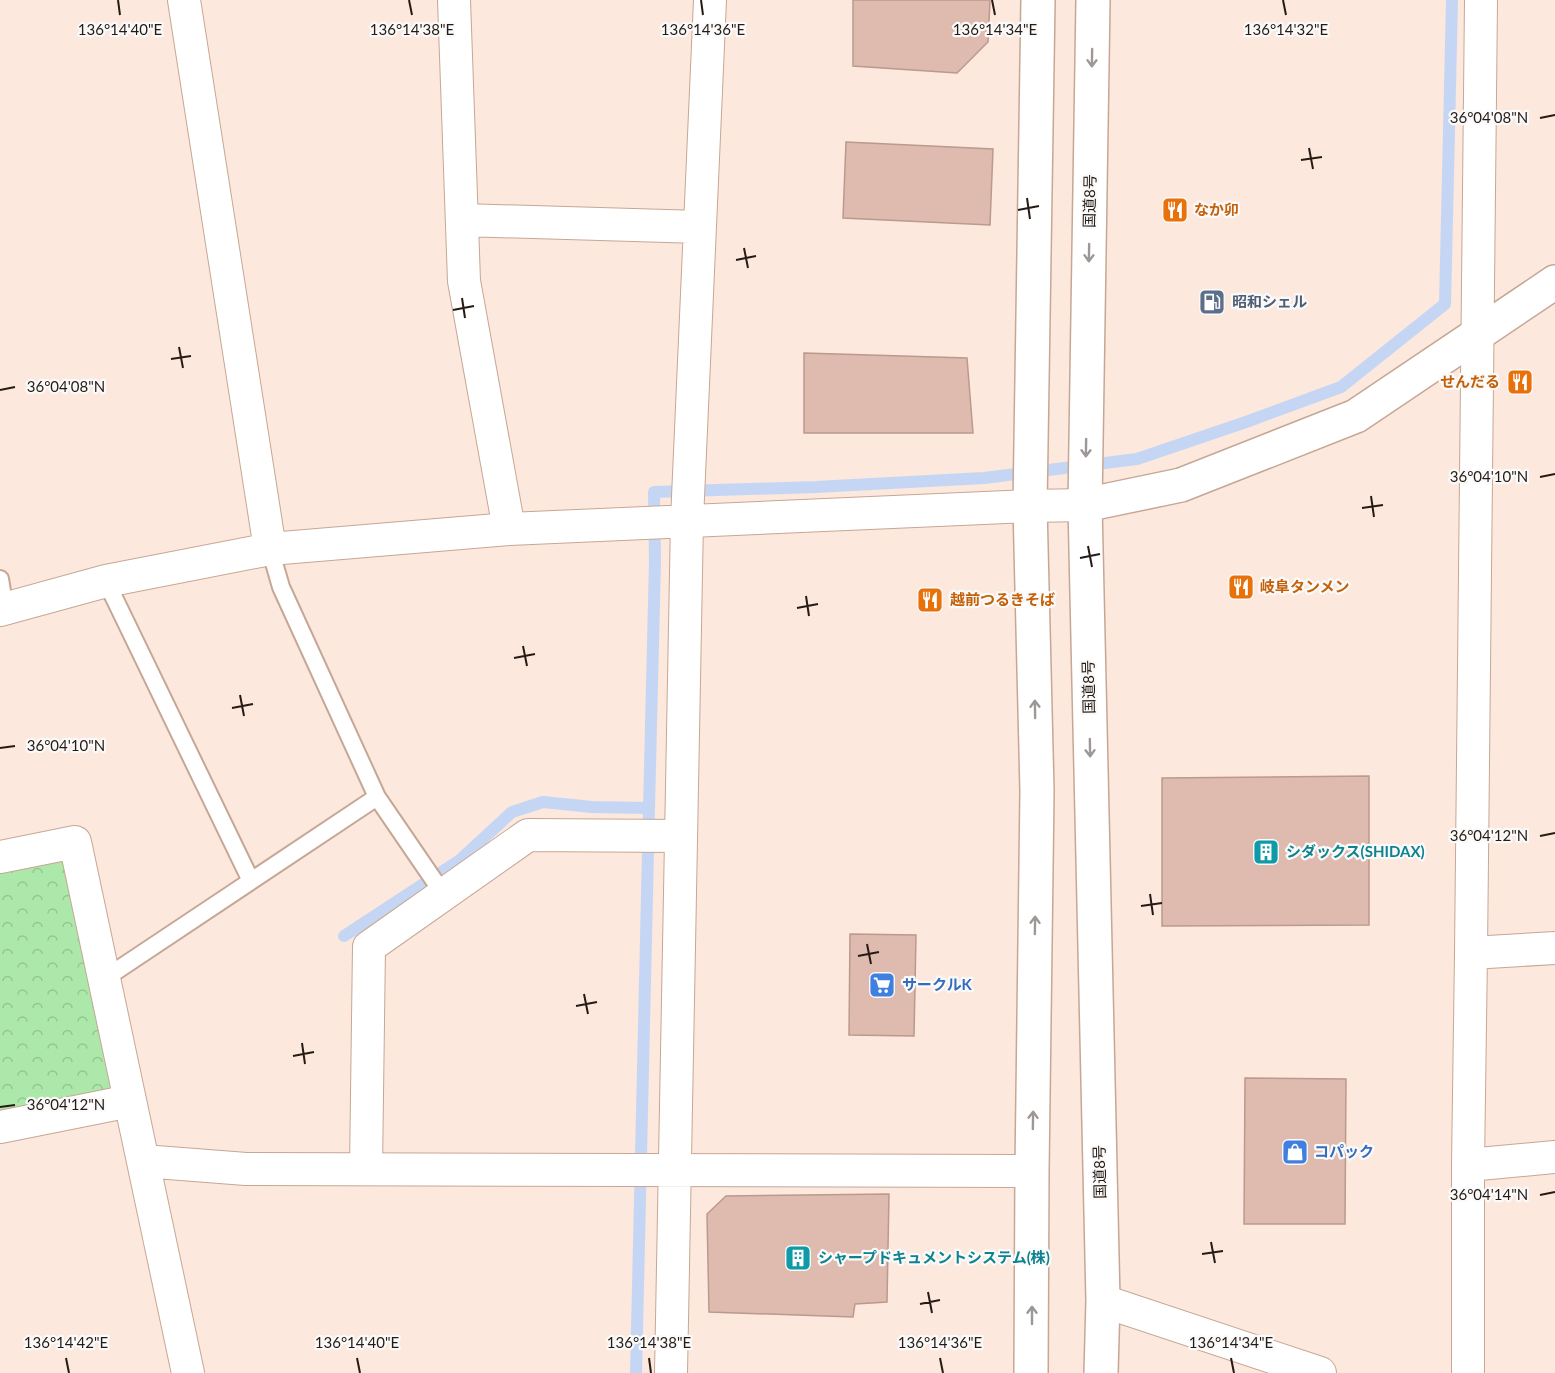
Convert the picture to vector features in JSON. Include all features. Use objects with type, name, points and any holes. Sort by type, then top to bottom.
[{"type":"main road","points":[[1032,1373],[1037,791],[1030,506],[1038,0]]},
{"type":"main road","name":"国道8号","points":[[1094,0],[1084,505],[1103,1301],[1101,1373]]},
{"type":"main road","points":[[1084,505],[1181,485],[1356,416],[1555,282]]},
{"type":"street","points":[[184,0],[270,549]]},
{"type":"street","points":[[454,0],[464,281],[509,529]]},
{"type":"street","points":[[671,1373],[687,520],[710,0]]},
{"type":"street","points":[[1468,1373],[1468,1165],[1481,0]]},
{"type":"street","points":[[462,220],[700,227]]},
{"type":"street","points":[[3,610],[106,582],[270,549],[509,529],[1084,505]]},
{"type":"street","points":[[366,1169],[369,947],[528,835],[681,836]]},
{"type":"street","points":[[0,857],[75,842],[189,1373]]},
{"type":"street","points":[[1471,953],[1555,948]]},
{"type":"street","points":[[0,1127],[130,1101]]},
{"type":"street","points":[[1468,1165],[1555,1157]]},
{"type":"street","points":[[143,1161],[246,1169],[1032,1172]]},
{"type":"street","points":[[1103,1301],[1303,1370]]},
{"type":"lane","points":[[270,549],[281,587],[376,797],[444,895]]},
{"type":"lane","points":[[0,579],[3,610]]},
{"type":"lane","points":[[106,582],[251,881]]},
{"type":"lane","points":[[105,979],[376,797]]},
{"type":"green space","points":[[75,842],[119,1103],[0,1121],[0,857]]},
{"type":"building","points":[[853,0],[990,0],[988,42],[957,73],[853,66]]},
{"type":"building","points":[[846,142],[993,149],[990,225],[843,218]]},
{"type":"building","points":[[804,353],[967,358],[973,433],[804,433]]},
{"type":"building","name":"シダックス(SHIDAX)","points":[[1369,776],[1369,925],[1162,926],[1162,778]]},
{"type":"building","name":"サークルK","points":[[850,934],[916,935],[914,1036],[849,1035]]},
{"type":"building","name":"コパック","points":[[1245,1078],[1346,1079],[1345,1224],[1244,1224]]},
{"type":"building","name":"シャープドキュメントシステム(株)","points":[[889,1194],[887,1302],[855,1304],[853,1317],[709,1312],[707,1214],[726,1196]]},
{"type":"waterway","points":[[636,1373],[655,561],[654,492],[816,487],[984,478],[1137,459],[1341,387],[1445,304],[1452,0]]},
{"type":"waterway","points":[[344,936],[460,860],[512,812],[543,802],[592,807],[649,808]]},
{"type":"place","name":"なか卯","points":[[1175,210]]},
{"type":"place","name":"昭和シェル","points":[[1212,302]]},
{"type":"place","name":"せんだる","points":[[1520,382]]},
{"type":"place","name":"岐阜タンメン","points":[[1241,587]]},
{"type":"place","name":"越前つるきそば","points":[[930,600]]},
{"type":"place","name":"シダックス(SHIDAX)","points":[[1266,852]]},
{"type":"place","name":"サークルK","points":[[882,985]]},
{"type":"place","name":"コパック","points":[[1295,1152]]},
{"type":"place","name":"シャープドキュメントシステム(株)","points":[[798,1258]]}]
